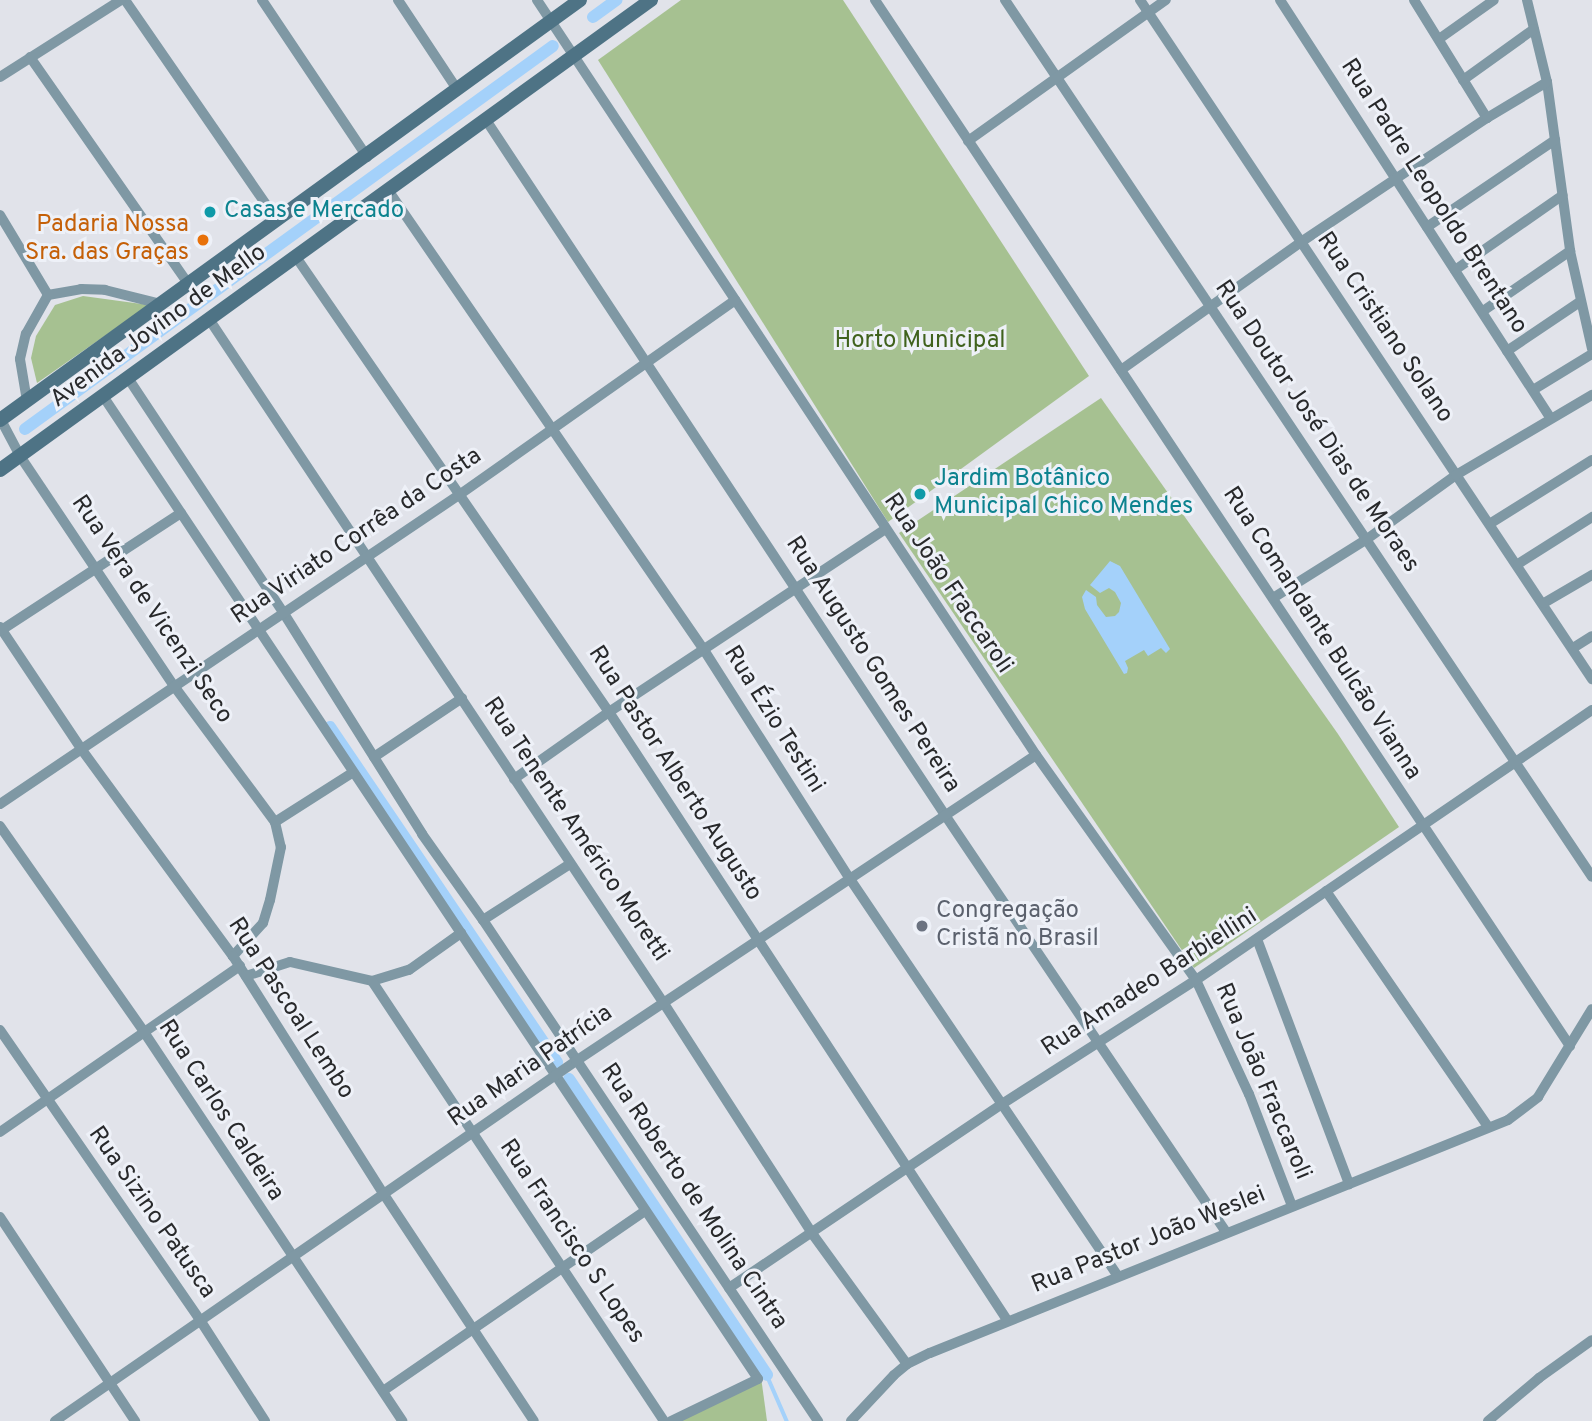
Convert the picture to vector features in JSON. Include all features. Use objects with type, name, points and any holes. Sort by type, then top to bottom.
[{"type":"main road","points":[[0,419],[580,0]]},
{"type":"main road","name":"Avenida Jovino de Mello","points":[[0,470],[651,0]]},
{"type":"street","points":[[0,77],[123,0],[277,220]]},
{"type":"street","points":[[262,0],[366,157]]},
{"type":"street","points":[[398,0],[457,89]]},
{"type":"street","name":"Rua João Fraccaroli","points":[[537,0],[884,529],[1036,755],[1196,980],[1249,1094],[1292,1206]]},
{"type":"street","name":"Rua Comandante Bulcão Vianna","points":[[875,0],[1570,1046]]},
{"type":"street","name":"Rua Doutor José Dias de Moraes","points":[[1005,0],[1054,78],[1211,306],[1592,877]]},
{"type":"street","name":"Rua Cristiano Solano","points":[[1140,0],[1456,475],[1491,523],[1592,679]]},
{"type":"street","points":[[968,141],[1166,0]]},
{"type":"street","name":"Rua Padre Leopoldo Brentano","points":[[1280,0],[1550,417]]},
{"type":"street","points":[[1414,0],[1487,118]]},
{"type":"street","points":[[1438,39],[1493,0]]},
{"type":"street","points":[[1527,0],[1547,82],[1570,251],[1592,352],[1533,390]]},
{"type":"street","points":[[1463,79],[1534,29]]},
{"type":"street","points":[[30,57],[189,285]]},
{"type":"street","points":[[1121,370],[1301,242],[1487,118],[1547,82]]},
{"type":"street","name":"Rua Augusto Gomes Pereira","points":[[486,120],[945,815],[1226,1232]]},
{"type":"street","points":[[1427,227],[1555,140]]},
{"type":"street","name":"Rua Ézio Testini","points":[[388,190],[704,650],[850,879],[1118,1276]]},
{"type":"street","points":[[1455,270],[1563,195]]},
{"type":"street","points":[[0,215],[48,295]]},
{"type":"street","points":[[1483,311],[1570,251]]},
{"type":"street","name":"Rua Pastor Alberto Augusto","points":[[296,257],[609,712],[1007,1320]]},
{"type":"street","points":[[48,295],[81,289],[105,290],[161,304]]},
{"type":"street","points":[[27,401],[20,359],[26,334],[48,295]]},
{"type":"street","name":"Rua Viriato Corrêa da Costa","points":[[0,804],[459,495],[735,300]]},
{"type":"street","points":[[1507,351],[1581,301]]},
{"type":"street","name":"Rua Tenente Américo Moretti","points":[[209,318],[663,1002],[811,1232],[906,1364]]},
{"type":"street","name":"Rua Roberto de Molina Cintra","points":[[128,378],[283,612],[422,834],[484,920],[574,1062],[816,1418]]},
{"type":"street","points":[[1273,598],[1367,540],[1456,475],[1550,417],[1592,395]]},
{"type":"street","name":"Rua Roberto de Molina Cintra","points":[[103,396],[758,1379],[671,1421]]},
{"type":"street","name":"Rua Vera de Vicenzi Seco","points":[[0,419],[20,456],[174,686],[275,822]]},
{"type":"street","points":[[1491,523],[1592,460]]},
{"type":"street","points":[[1,629],[181,513]]},
{"type":"street","points":[[1518,564],[1592,517]]},
{"type":"street","points":[[514,779],[609,712],[884,529]]},
{"type":"street","points":[[1544,603],[1592,575]]},
{"type":"street","name":"Rua Pascoal Lembo","points":[[1,629],[82,750],[233,956],[383,1193],[534,1421]]},
{"type":"street","points":[[1573,648],[1592,636]]},
{"type":"street","points":[[374,757],[462,698]]},
{"type":"street","name":"Rua Amadeo Barbiellini","points":[[729,1288],[1002,1104],[1196,980],[1592,710]]},
{"type":"street","name":"Rua Maria Patrícia","points":[[55,1421],[574,1062],[1036,755]]},
{"type":"street","points":[[233,956],[262,923],[281,856],[281,838],[275,822],[352,773]]},
{"type":"street","name":"Rua Carlos Caldeira","points":[[0,826],[144,1032],[291,1258],[402,1421]]},
{"type":"street","points":[[484,920],[570,864]]},
{"type":"street","points":[[1326,891],[1488,1127]]},
{"type":"street","points":[[0,1132],[144,1032],[243,971],[290,962],[372,981],[409,970],[461,933]]},
{"type":"street","points":[[1257,939],[1349,1184]]},
{"type":"street","name":"Rua Francisco S Lopes","points":[[372,981],[664,1421]]},
{"type":"street","name":"Rua Pastor João Weslei","points":[[851,1421],[906,1364],[1007,1320],[1349,1184],[1521,1112],[1538,1097],[1592,1009]]},
{"type":"street","name":"Rua Sizino Patusca","points":[[0,1030],[200,1320],[265,1421]]},
{"type":"street","points":[[383,1391],[645,1211]]},
{"type":"street","points":[[0,1217],[135,1421]]},
{"type":"street","points":[[1488,1421],[1539,1378],[1592,1340]]},
{"type":"green space","name":"Horto Municipal","points":[[681,0],[843,0],[1089,376],[888,522],[598,60]]},
{"type":"green space","points":[[83,296],[149,305],[37,383],[31,358],[36,336],[55,305]]},
{"type":"green space","points":[[1101,398],[1338,734],[1399,827],[1194,968],[899,533]]},
{"type":"green space","points":[[761,1377],[767,1421],[671,1421]]},
{"type":"water","points":[[1110,561],[1120,566],[1170,649],[1166,653],[1161,648],[1148,656],[1144,650],[1125,661],[1128,668],[1124,674],[1085,609],[1082,597],[1086,590],[1096,597],[1097,605],[1106,617],[1115,616],[1119,612],[1121,603],[1115,592],[1109,588],[1100,593],[1090,585]]},
{"type":"waterway","points":[[593,17],[616,0]]},
{"type":"waterway","points":[[25,429],[553,46]]},
{"type":"waterway","points":[[330,727],[557,1062]]},
{"type":"waterway","points":[[569,1079],[767,1375]]},
{"type":"waterway","points":[[767,1375],[787,1421]]},
{"type":"place","name":"Casas e Mercado","points":[[210,212]]},
{"type":"place","name":"Padaria Nossa Sra. das Graças","points":[[203,240]]},
{"type":"place","name":"Jardim Botânico Municipal Chico Mendes","points":[[920,494]]},
{"type":"place","name":"Congregação Cristã no Brasil","points":[[922,926]]}]
